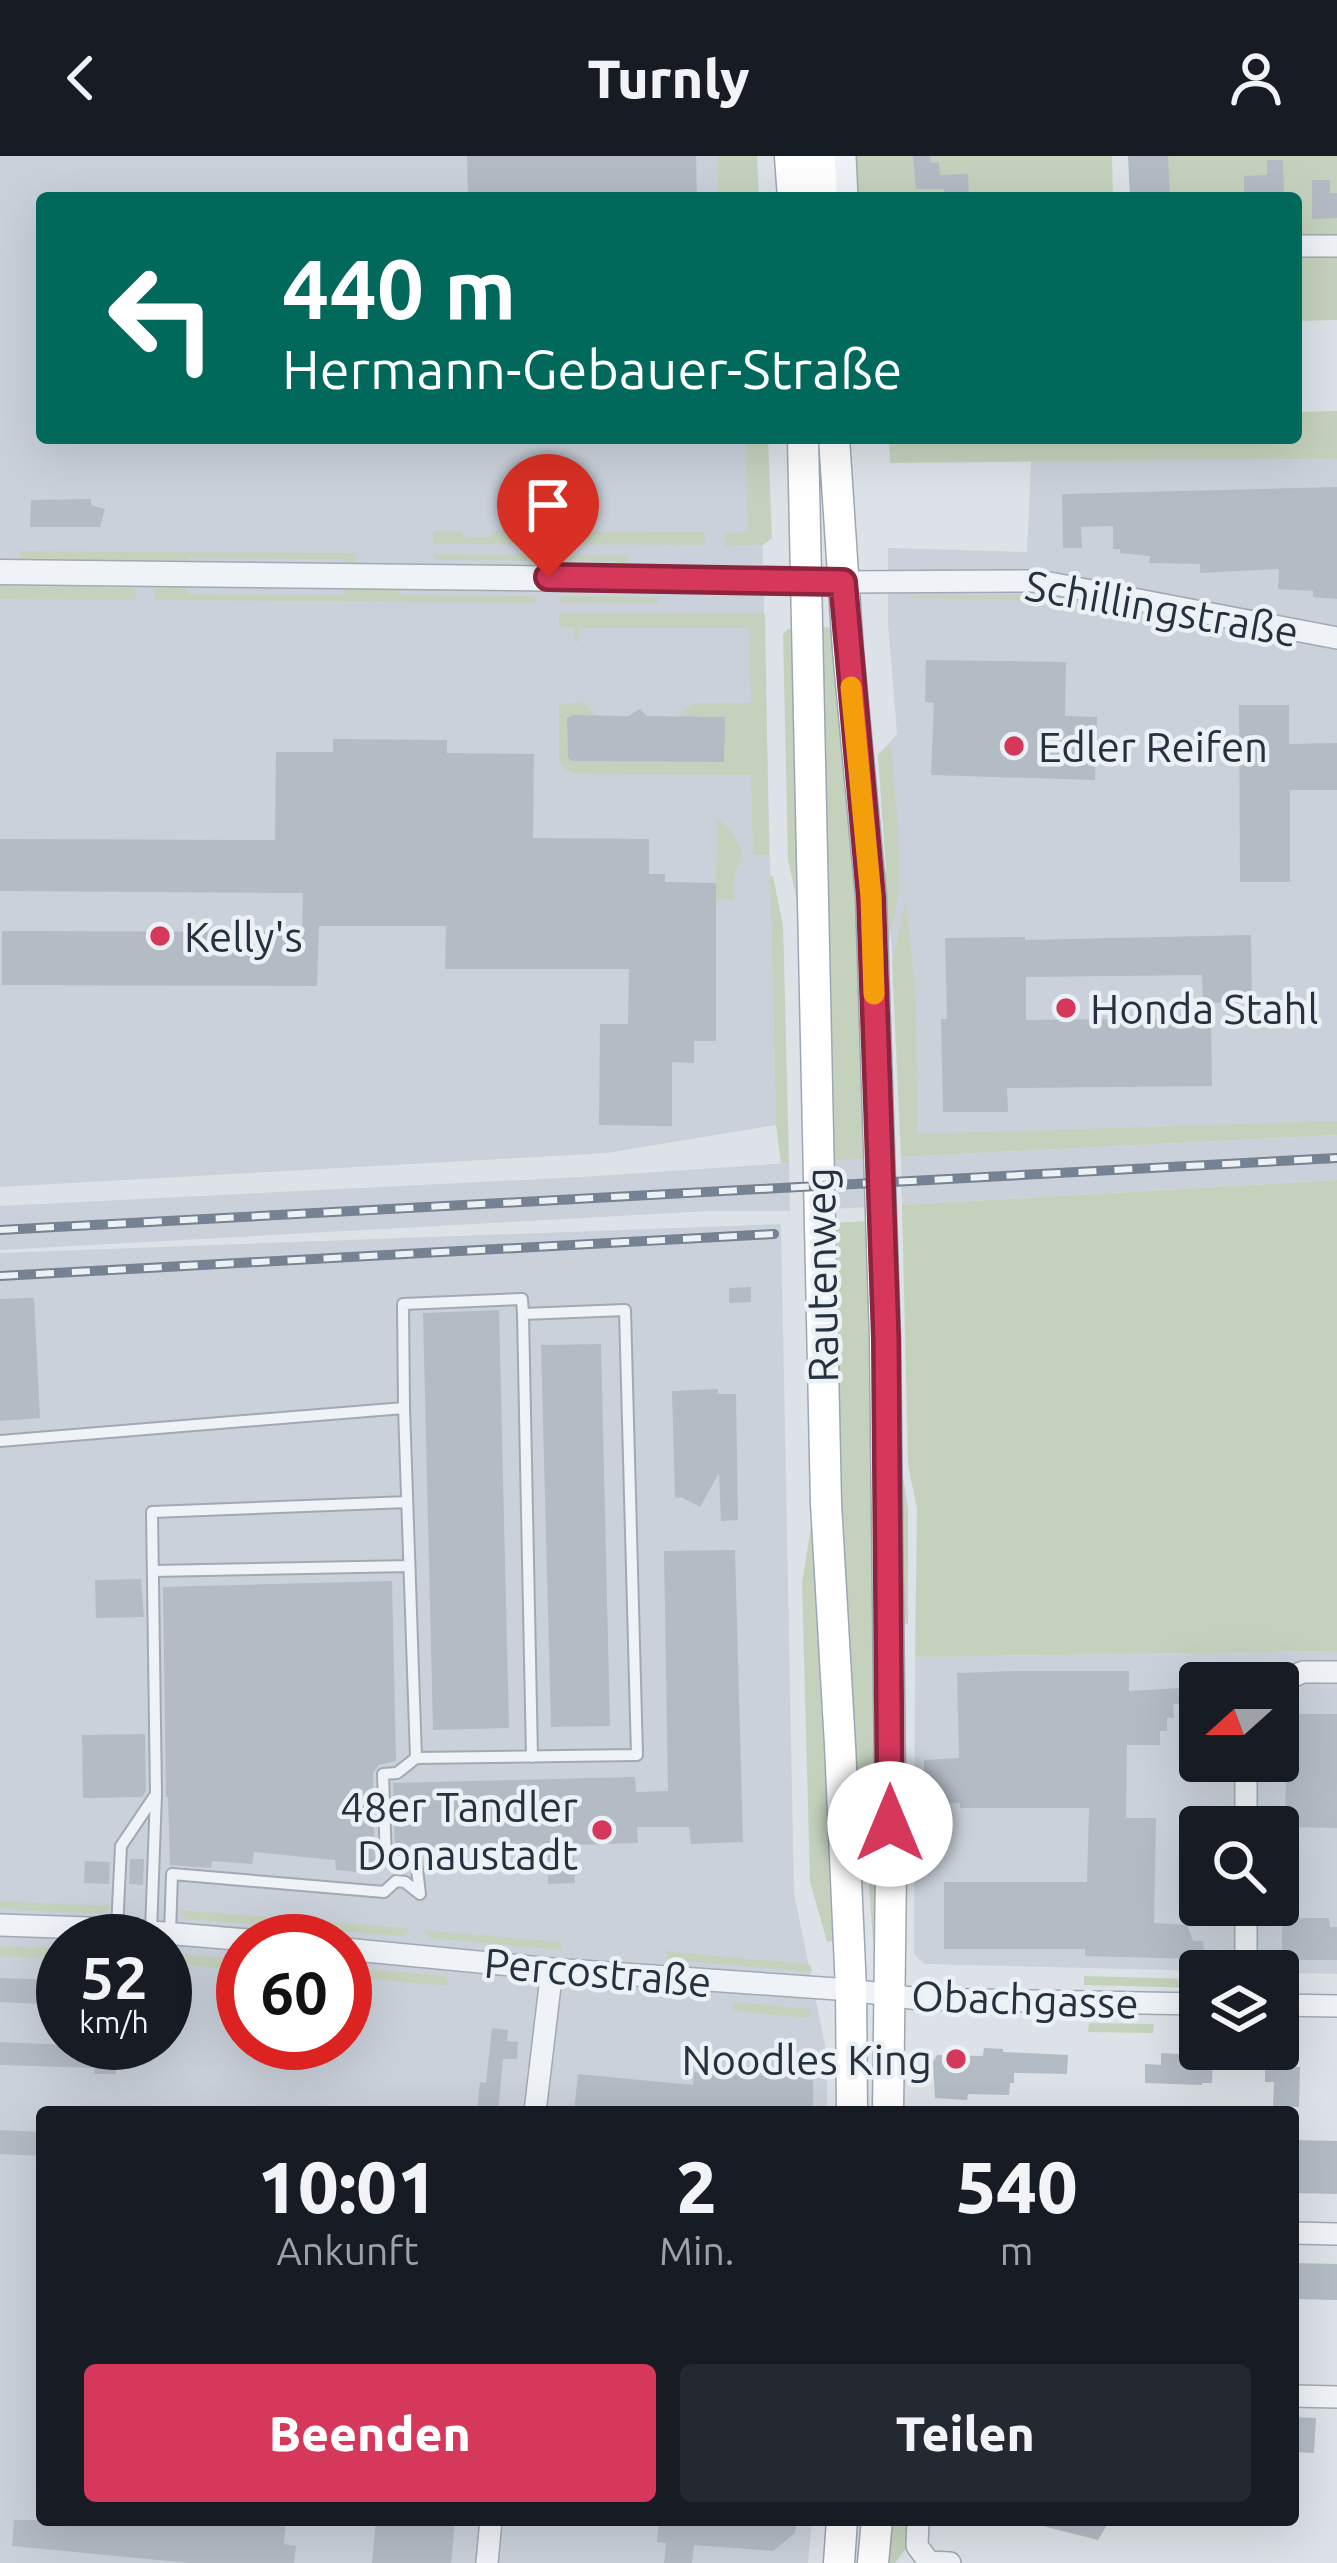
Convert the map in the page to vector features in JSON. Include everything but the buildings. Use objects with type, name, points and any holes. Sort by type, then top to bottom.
[{"type":"main road","points":[[790,156],[793,192]]},
{"type":"main road","points":[[820,156],[822,192]]},
{"type":"main road","name":"Rautenweg","points":[[803,444],[826,1504],[851,1990],[852,2106]]},
{"type":"main road","name":"Rautenweg","points":[[835,444],[871,897],[886,1339],[888,2106]]},
{"type":"main road","points":[[838,2563],[841,2526]]},
{"type":"main road","points":[[873,2563],[876,2526]]},
{"type":"street","points":[[845,156],[847,192]]},
{"type":"street","points":[[1302,246],[1337,246]]},
{"type":"street","points":[[0,572],[843,582]]},
{"type":"street","name":"Schillingstraße","points":[[843,582],[1039,581],[1337,638]]},
{"type":"street","points":[[1299,1674],[1337,1672]]},
{"type":"street","points":[[0,1925],[36,1926]]},
{"type":"street","name":"Percostraße","points":[[372,1952],[552,1970],[851,1990]]},
{"type":"street","points":[[536,2106],[552,1970]]},
{"type":"street","name":"Obachgasse","points":[[851,1990],[932,1999],[1179,2004]]},
{"type":"street","points":[[1299,2005],[1337,2006]]},
{"type":"street","points":[[1299,2233],[1337,2234]]},
{"type":"street","points":[[1299,2396],[1337,2397]]},
{"type":"street","points":[[487,2563],[490,2526]]},
{"type":"street","points":[[918,2526],[917,2546],[929,2562],[950,2563]]},
{"type":"lane","points":[[416,1758],[403,1304],[522,1299],[532,1757]]},
{"type":"lane","points":[[164,1914],[172,1874],[384,1892],[396,1881],[420,1894],[416,1861],[386,1860],[383,1774],[397,1773],[416,1758],[637,1756],[625,1310],[523,1314]]},
{"type":"lane","points":[[0,1442],[404,1408]]},
{"type":"lane","points":[[160,1914],[152,1511],[407,1502]]},
{"type":"lane","points":[[153,1571],[409,1566]]},
{"type":"lane","points":[[118,1914],[121,1846],[156,1795]]},
{"type":"shaded area","points":[[0,156],[733,156],[736,192],[36,192],[36,444],[760,444],[776,1125],[607,1153],[0,1187]]},
{"type":"shaded area","points":[[1337,459],[1337,1121],[906,1148],[878,755],[897,734],[888,623],[888,548],[1027,552],[1031,461]]},
{"type":"shaded area","points":[[1337,1135],[1337,1180],[902,1205],[901,1157]]},
{"type":"shaded area","points":[[868,1159],[870,1207],[830,1209],[829,1161]]},
{"type":"shaded area","points":[[789,1163],[790,1211],[710,1211],[0,1250],[0,1206]]},
{"type":"shaded area","points":[[781,1224],[794,1893],[827,2055],[827,2106],[36,2106],[36,2526],[811,2526],[808,2563],[0,2563],[0,1253]]},
{"type":"shaded area","points":[[1337,1651],[1337,1974],[1299,1973],[1299,1950],[1179,1950],[1179,1970],[924,1964],[914,1954],[915,1657]]},
{"type":"green space","points":[[718,156],[757,156],[759,192],[718,192]]},
{"type":"green space","points":[[854,156],[1112,156],[1113,192],[856,192]]},
{"type":"green space","points":[[1160,156],[1337,156],[1337,236],[1302,236],[1302,192],[1161,192]]},
{"type":"green space","points":[[1302,255],[1337,255],[1337,320],[1302,321]]},
{"type":"green space","points":[[1337,411],[1337,459],[890,463],[889,444],[1302,444],[1302,412]]},
{"type":"green space","points":[[746,444],[768,444],[772,538],[763,545],[725,546],[725,534],[748,532]]},
{"type":"green space","points":[[433,531],[462,531],[463,538],[490,537],[492,531],[704,532],[705,545],[433,544]]},
{"type":"green space","points":[[19,551],[357,553],[355,564],[345,566],[344,559],[22,561]]},
{"type":"green space","points":[[434,554],[628,555],[628,568],[617,567],[616,561],[434,560]]},
{"type":"green space","points":[[0,586],[135,588],[136,600],[0,599]]},
{"type":"green space","points":[[185,587],[189,594],[344,595],[345,588],[399,588],[401,595],[532,596],[536,603],[155,600],[159,588]]},
{"type":"green space","points":[[1049,595],[1058,601],[903,598]]},
{"type":"green space","points":[[566,596],[658,597],[658,603],[560,602]]},
{"type":"green space","points":[[559,613],[765,614],[769,855],[753,855],[751,775],[576,774],[564,769],[559,759],[559,704],[582,702],[596,715],[573,715],[567,720],[568,758],[722,760],[723,718],[677,716],[694,703],[751,703],[749,628],[579,628],[575,642],[574,627],[559,627]]},
{"type":"green space","points":[[833,627],[852,810],[868,1159],[829,1161],[816,628]]},
{"type":"green space","points":[[798,628],[800,915],[788,859],[783,634]]},
{"type":"green space","points":[[888,746],[896,798],[899,883],[885,953],[882,885],[886,868],[878,755]]},
{"type":"green space","points":[[717,819],[731,830],[742,852],[734,899],[716,899]]},
{"type":"green space","points":[[770,876],[783,926],[789,1163],[781,1163],[776,1125]]},
{"type":"green space","points":[[906,900],[916,1001],[917,1134],[1337,1121],[1337,1135],[901,1157],[892,962]]},
{"type":"green space","points":[[1337,1180],[1337,1651],[915,1657],[917,1508],[908,1465],[902,1205]]},
{"type":"green space","points":[[869,1221],[881,1941],[873,1941],[846,1686],[831,1223]]},
{"type":"green space","points":[[900,1469],[908,1508],[908,1624],[899,1622]]},
{"type":"green space","points":[[812,1520],[837,1940],[827,1942],[810,1882],[802,1583]]},
{"type":"green space","points":[[0,1901],[110,1908],[103,1914],[0,1907]]},
{"type":"green space","points":[[178,1910],[229,1914],[216,1914],[216,1921]]},
{"type":"green space","points":[[372,1925],[408,1928],[401,1936],[372,1934]]},
{"type":"green space","points":[[423,1930],[561,1942],[561,1950],[429,1938]]},
{"type":"green space","points":[[0,1946],[36,1948],[36,1958],[0,1957]]},
{"type":"green space","points":[[664,1951],[806,1964],[812,1972],[670,1960]]},
{"type":"green space","points":[[192,1955],[216,1957],[216,1968],[192,1966]]},
{"type":"green space","points":[[372,1969],[444,1976],[449,1986],[372,1979]]},
{"type":"green space","points":[[1084,1976],[1179,1979],[1179,1987],[1084,1985]]},
{"type":"green space","points":[[736,2002],[811,2009],[809,2018],[733,2011]]},
{"type":"green space","points":[[1089,2023],[1154,2024],[1153,2033],[1088,2032]]},
{"type":"green space","points":[[884,2526],[906,2526],[907,2547],[895,2563],[881,2563]]},
{"type":"railway","points":[[0,1230],[1337,1158]]},
{"type":"railway","points":[[0,1276],[774,1234]]},
{"type":"slow traffic","points":[[851,687],[871,897],[874,994]]},
{"type":"place","name":"Edler Reifen","points":[[1014,746]]},
{"type":"place","name":"Kelly's","points":[[160,936]]},
{"type":"place","name":"Honda Stahl","points":[[1066,1008]]},
{"type":"place","name":"48er Tandler Donaustadt","points":[[602,1830]]},
{"type":"place","name":"Noodles King","points":[[956,2059]]},
{"type":"route","points":[[548,577],[843,582],[871,897],[886,1339],[890,1824]]}]
